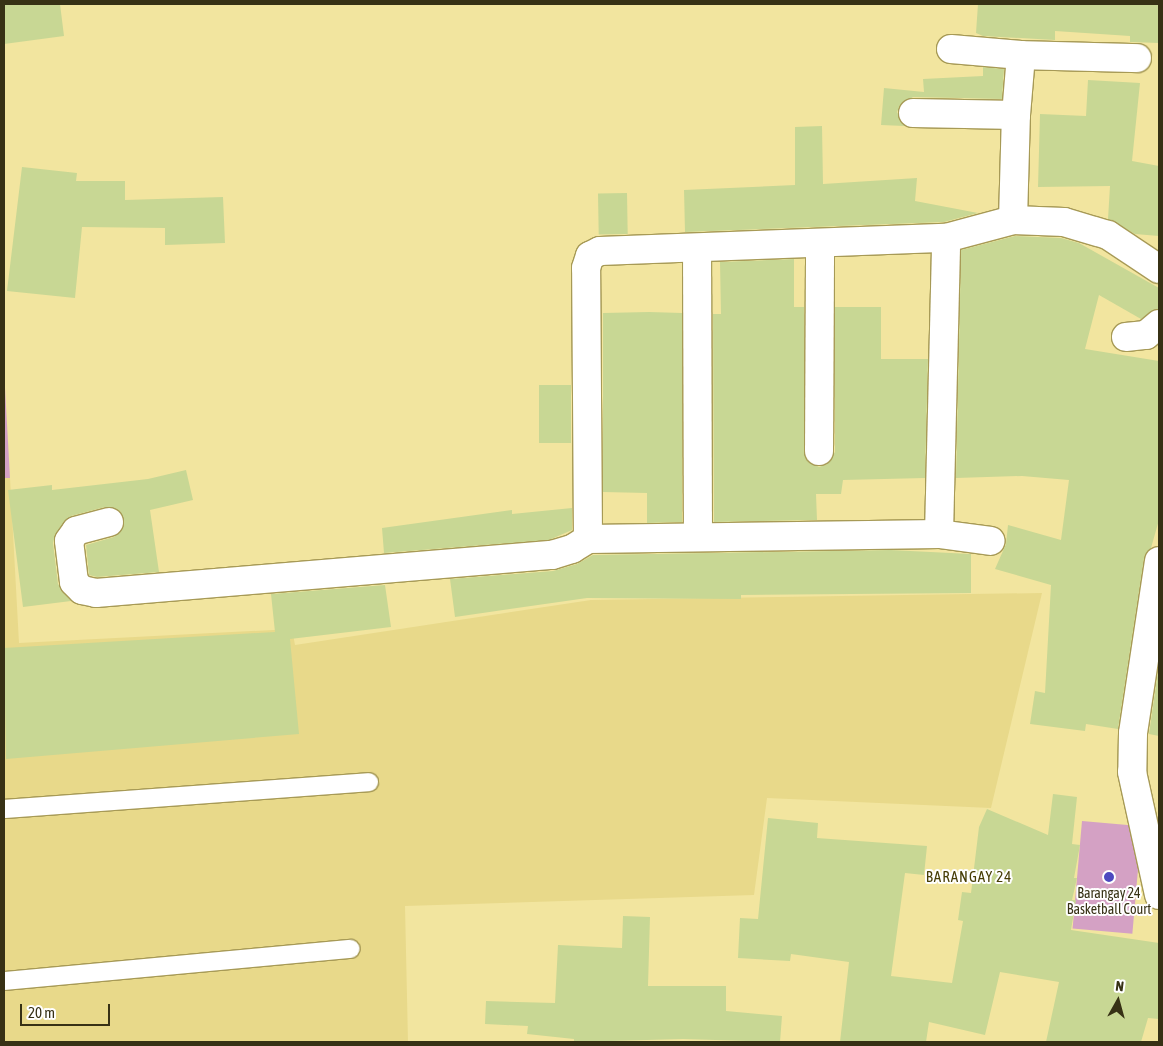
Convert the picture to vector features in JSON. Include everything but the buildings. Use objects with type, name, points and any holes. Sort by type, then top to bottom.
[{"type":"street","points":[[951,50],[1021,55],[1138,58]]},
{"type":"street","points":[[1013,220],[1016,115],[1021,55]]},
{"type":"street","points":[[913,113],[1016,115]]},
{"type":"street","points":[[588,539],[586,268],[590,256],[600,251],[697,249],[946,238],[1013,220],[1064,222],[1108,235],[1159,269]]},
{"type":"street","points":[[939,534],[946,238]]},
{"type":"street","points":[[819,451],[820,243]]},
{"type":"street","points":[[697,249],[698,536]]},
{"type":"street","points":[[1126,337],[1146,335],[1159,324]]},
{"type":"street","points":[[109,522],[76,531],[69,541],[74,582],[82,590],[96,593],[552,555],[572,549],[588,539],[939,534],[991,541]]},
{"type":"street","points":[[1159,561],[1132,733],[1132,772],[1159,895]]},
{"type":"lane","points":[[4,809],[369,782]]},
{"type":"lane","points":[[4,981],[351,949]]},
{"type":"shaded area","points":[[4,370],[10,478],[4,478]]},
{"type":"shaded area","points":[[4,478],[10,478],[19,643],[292,629],[295,645],[591,600],[1042,593],[991,808],[767,798],[754,895],[405,906],[408,1042],[4,1042]]},
{"type":"shaded area","name":"Barangay 24 Basketball Court","points":[[1082,821],[1142,826],[1132,934],[1073,929]]},
{"type":"place","name":"Barangay 24 Basketball Court","points":[[1109,877]]},
{"type":"district","name":"BARANGAY 24","points":[[969,877]]}]
